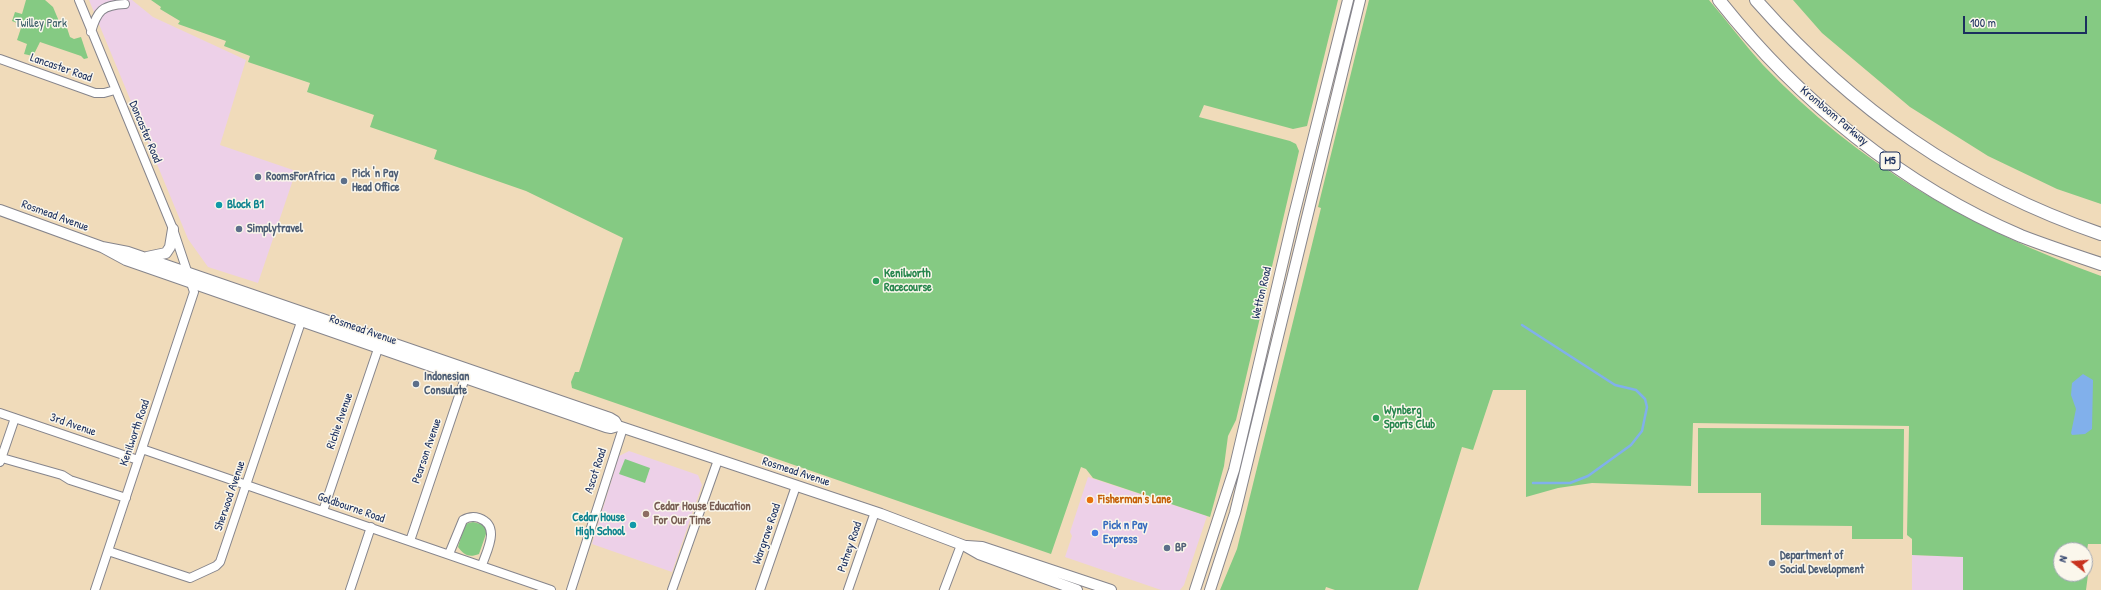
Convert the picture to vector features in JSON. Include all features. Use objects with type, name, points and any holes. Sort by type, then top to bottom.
[{"type":"highway","name":"Kromboom Parkway","points":[[1719,0],[1759,47],[1797,86],[1831,116],[1887,160],[1986,219],[2021,236],[2101,264]]},
{"type":"highway","name":"M5","points":[[1756,0],[1786,34],[1843,88],[1874,114],[1922,148],[1996,190],[2029,206],[2101,234]]},
{"type":"main road","name":"Wetton Road","points":[[1195,590],[1234,470],[1296,204],[1348,0]]},
{"type":"main road","points":[[1210,590],[1235,513],[1360,0]]},
{"type":"main road","name":"Rosmead Avenue","points":[[0,210],[102,247],[143,257],[189,273],[379,344],[466,374],[606,427],[620,427],[875,512],[963,545],[979,554],[1077,590]]},
{"type":"main road","points":[[143,257],[166,253],[170,247],[173,229]]},
{"type":"main road","name":"Rosmead Avenue","points":[[102,247],[126,260],[192,284],[301,322],[379,344]]},
{"type":"main road","name":"Rosmead Avenue","points":[[963,545],[982,547],[1111,590]]},
{"type":"street","name":"Doncaster Road","points":[[79,0],[173,229],[189,273]]},
{"type":"street","points":[[91,32],[100,12],[109,6],[125,4]]},
{"type":"street","name":"Lancaster Road","points":[[0,59],[95,93],[104,93],[115,90]]},
{"type":"street","name":"Kenilworth Road","points":[[95,590],[194,295],[189,273]]},
{"type":"street","name":"Sherwood Avenue","points":[[108,551],[188,577],[194,577],[220,562],[301,322]]},
{"type":"street","name":"Richie Avenue","points":[[323,511],[379,344]]},
{"type":"street","name":"Pearson Avenue","points":[[410,541],[466,374]]},
{"type":"street","name":"3rd Avenue","points":[[0,413],[138,460]]},
{"type":"street","points":[[15,418],[1,460],[62,475],[70,480],[126,498]]},
{"type":"street","name":"Ascot Road","points":[[571,590],[620,427]]},
{"type":"street","name":"Goldbourne Road","points":[[142,449],[551,590]]},
{"type":"street","points":[[672,590],[718,460]]},
{"type":"street","name":"Wargrave Road","points":[[760,590],[796,486]]},
{"type":"street","name":"Putney Road","points":[[848,590],[875,512]]},
{"type":"street","points":[[449,554],[463,520],[471,517],[484,520],[488,522],[491,531],[482,566]]},
{"type":"street","points":[[350,590],[371,527]]},
{"type":"street","points":[[944,590],[963,545]]},
{"type":"shaded area","points":[[89,0],[132,0],[153,17],[246,60],[220,145],[296,171],[258,283],[208,267],[188,239]]},
{"type":"shaded area","name":"Cedar House Education For Our Time","points":[[629,451],[698,475],[702,485],[672,572],[592,544],[619,456]]},
{"type":"shaded area","points":[[1088,477],[1207,516],[1184,585],[1180,590],[1161,590],[1065,557],[1072,536],[1070,532]]},
{"type":"shaded area","points":[[1912,555],[1963,557],[1963,590],[1912,590]]},
{"type":"green space","name":"Twilley Park","points":[[26,0],[45,0],[53,7],[61,26],[66,25],[70,37],[74,39],[81,37],[88,58],[84,59],[81,56],[40,42],[33,56],[24,54],[27,44],[17,40],[22,25],[12,21],[15,12],[22,14]]},
{"type":"green space","name":"Kenilworth Racecourse","points":[[151,0],[1338,0],[1307,126],[1293,129],[1204,105],[1199,117],[1290,141],[1296,144],[1299,151],[1236,420],[1228,436],[1224,466],[1210,517],[1093,478],[1086,469],[1081,467],[1051,554],[572,388],[571,382],[575,372],[579,372],[623,238],[526,191],[434,159],[437,150],[370,127],[374,115],[307,92],[310,83],[248,62],[250,56],[224,46],[226,41],[178,24],[180,21],[160,9],[161,7]]},
{"type":"green space","points":[[1369,0],[1709,0],[1763,65],[1800,101],[1838,134],[1878,163],[1919,190],[1962,215],[2053,258],[2101,276],[2101,544],[2093,544],[2093,542],[2053,542],[2053,582],[2087,582],[2086,590],[1963,590],[1963,557],[1912,555],[1912,539],[1907,535],[1909,426],[1693,423],[1691,486],[1592,483],[1558,488],[1526,497],[1526,390],[1493,390],[1473,450],[1462,447],[1418,590],[1335,590],[1326,587],[1325,590],[1220,590],[1237,549],[1321,208],[1318,207]]},
{"type":"green space","points":[[1793,0],[2101,0],[2101,204],[2057,189],[1988,156],[1910,107],[1822,33]]},
{"type":"green space","points":[[1698,428],[1904,429],[1903,539],[1852,539],[1852,526],[1761,525],[1761,493],[1698,493]]},
{"type":"green space","points":[[625,459],[650,468],[645,483],[619,474]]},
{"type":"green space","points":[[473,522],[484,525],[487,531],[479,554],[470,556],[462,552],[458,547],[465,524]]},
{"type":"water","points":[[2083,374],[2093,380],[2092,429],[2085,434],[2072,435],[2071,433],[2076,409],[2071,395],[2072,383]]},
{"type":"waterway","points":[[1522,325],[1615,385],[1636,390],[1645,399],[1647,407],[1642,431],[1631,445],[1588,476],[1570,483],[1533,483]]},
{"type":"place","name":"RoomsForAfrica","points":[[258,177]]},
{"type":"place","name":"Pick 'n Pay Head Office","points":[[344,181]]},
{"type":"place","name":"Block B1","points":[[219,205]]},
{"type":"place","name":"Simplytravel","points":[[239,229]]},
{"type":"place","name":"Kenilworth Racecourse","points":[[876,281]]},
{"type":"place","name":"Indonesian Consulate","points":[[416,384]]},
{"type":"place","name":"Wynberg Sports Club","points":[[1376,418]]},
{"type":"place","name":"Fisherman's Lane","points":[[1090,500]]},
{"type":"place","name":"Cedar House Education For Our Time","points":[[646,514]]},
{"type":"place","name":"Cedar House High School","points":[[633,525]]},
{"type":"place","name":"Pick n Pay Express","points":[[1095,533]]},
{"type":"place","name":"BP","points":[[1167,548]]},
{"type":"place","name":"Department of Social Development","points":[[1772,563]]}]
